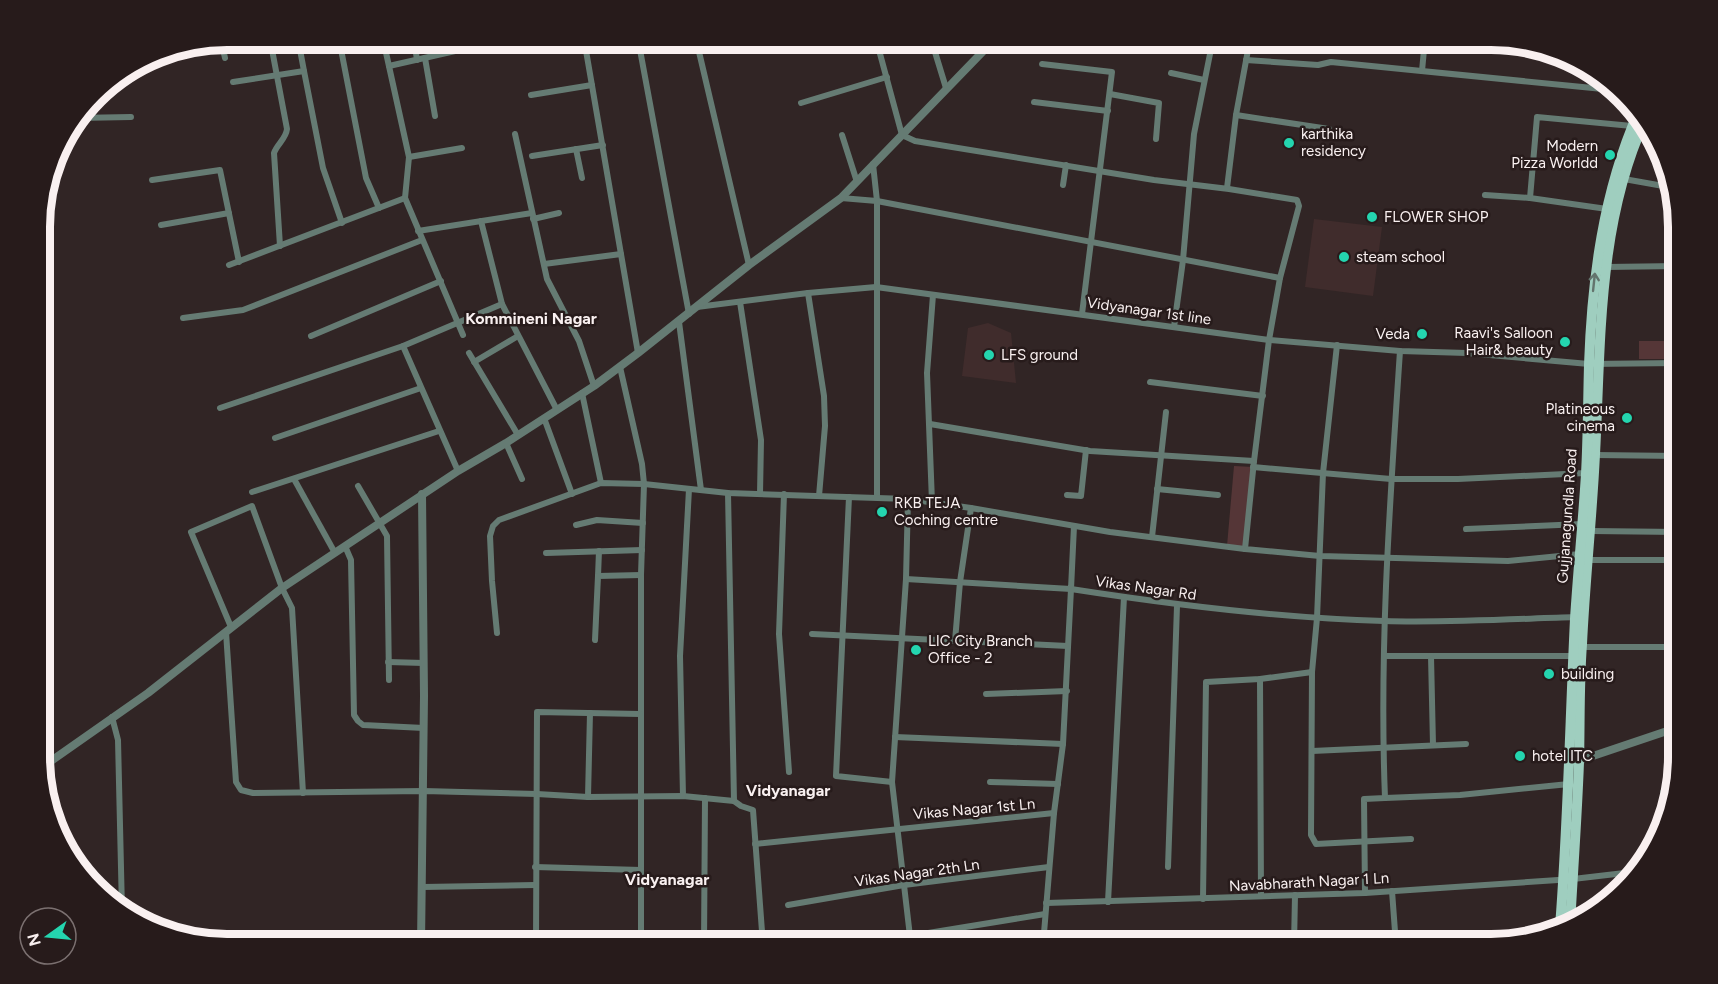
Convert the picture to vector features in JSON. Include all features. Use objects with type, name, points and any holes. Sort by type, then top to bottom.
[{"type":"main road","name":"Gujjanagundla Road","points":[[1586,527],[1595,455],[1596,267],[1619,159],[1634,122]]},
{"type":"main road","name":"Gujjanagundla Road","points":[[1561,920],[1568,878],[1586,556],[1586,473],[1594,364],[1606,267],[1623,179],[1641,132]]},
{"type":"main road","name":"Gujjanagundla Road","points":[[1570,916],[1569,784],[1574,760],[1575,617],[1586,556]]},
{"type":"street","points":[[223,50],[225,58]]},
{"type":"street","points":[[272,50],[287,129],[286,136],[276,147],[274,153],[280,246]]},
{"type":"street","points":[[300,50],[323,168],[342,223]]},
{"type":"street","points":[[341,50],[366,178],[379,208]]},
{"type":"street","points":[[385,50],[409,158],[405,198],[463,335]]},
{"type":"street","points":[[418,50],[435,116]]},
{"type":"street","points":[[389,66],[460,50]]},
{"type":"street","points":[[586,50],[638,353]]},
{"type":"street","points":[[640,50],[689,315]]},
{"type":"street","points":[[699,50],[749,266]]},
{"type":"street","points":[[879,50],[902,135]]},
{"type":"street","points":[[934,50],[946,88]]},
{"type":"street","points":[[50,761],[148,693],[282,588],[422,494],[594,386],[689,315],[749,266],[841,198],[983,50]]},
{"type":"street","points":[[1174,327],[1183,260],[1194,134],[1211,50]]},
{"type":"street","points":[[1227,188],[1236,115],[1248,50]]},
{"type":"street","points":[[1422,71],[1424,50]]},
{"type":"street","points":[[1246,60],[1318,65],[1330,62],[1603,89]]},
{"type":"street","points":[[1042,64],[1112,72],[1082,314]]},
{"type":"street","points":[[233,82],[304,71]]},
{"type":"street","points":[[1171,73],[1204,80]]},
{"type":"street","points":[[801,103],[887,77]]},
{"type":"street","points":[[531,95],[592,85]]},
{"type":"street","points":[[1110,94],[1160,103],[1156,139]]},
{"type":"street","points":[[1035,102],[1108,111]]},
{"type":"street","points":[[1236,115],[1329,129]]},
{"type":"street","points":[[87,118],[131,117]]},
{"type":"street","points":[[1530,198],[1537,117],[1632,126]]},
{"type":"street","points":[[514,134],[547,279],[579,341],[594,386]]},
{"type":"street","points":[[842,135],[857,182]]},
{"type":"street","points":[[902,135],[915,141],[1154,180],[1227,188],[1299,202],[1280,278],[1269,340],[1245,549]]},
{"type":"street","points":[[532,156],[603,145]]},
{"type":"street","points":[[409,158],[462,148]]},
{"type":"street","points":[[576,149],[582,178]]},
{"type":"street","points":[[873,164],[877,201],[877,498]]},
{"type":"street","points":[[1063,185],[1066,165]]},
{"type":"street","points":[[153,180],[220,170],[239,262]]},
{"type":"street","points":[[1623,179],[1663,186]]},
{"type":"street","points":[[1485,195],[1530,198],[1607,209]]},
{"type":"street","points":[[229,265],[405,198]]},
{"type":"street","points":[[841,198],[877,201],[1280,278]]},
{"type":"street","points":[[161,225],[229,213]]},
{"type":"street","points":[[418,231],[482,221],[559,213]]},
{"type":"street","points":[[482,221],[502,304],[557,410]]},
{"type":"street","points":[[183,318],[243,310],[422,240]]},
{"type":"street","points":[[544,264],[621,254]]},
{"type":"street","points":[[1606,267],[1668,266]]},
{"type":"street","points":[[311,336],[441,281]]},
{"type":"street","name":"Vidyanagar 1st line","points":[[697,307],[876,287],[1269,340],[1594,364],[1668,363]]},
{"type":"street","points":[[808,293],[824,396],[825,426],[819,496]]},
{"type":"street","points":[[932,502],[927,374],[933,295]]},
{"type":"street","points":[[740,302],[761,440],[760,494]]},
{"type":"street","points":[[220,408],[403,346],[502,304]]},
{"type":"street","points":[[679,322],[701,490]]},
{"type":"street","points":[[474,362],[518,336]]},
{"type":"street","points":[[1337,345],[1323,473],[1317,618],[1312,672],[1312,840],[1316,844],[1411,839]]},
{"type":"street","points":[[403,346],[458,471]]},
{"type":"street","points":[[1385,798],[1383,747],[1388,558],[1400,351]]},
{"type":"street","points":[[469,353],[518,435]]},
{"type":"street","points":[[620,367],[642,464],[644,484],[640,714],[641,934]]},
{"type":"street","points":[[1150,382],[1263,396]]},
{"type":"street","points":[[275,438],[421,388]]},
{"type":"street","points":[[582,393],[602,483]]},
{"type":"street","points":[[1152,537],[1166,412]]},
{"type":"street","points":[[544,418],[572,494]]},
{"type":"street","points":[[930,424],[1086,450],[1161,455],[1392,479],[1458,479],[1586,473]]},
{"type":"street","points":[[252,492],[439,431]]},
{"type":"street","points":[[506,443],[522,479]]},
{"type":"street","points":[[1067,495],[1080,496],[1086,450]]},
{"type":"street","points":[[1595,455],[1668,456]]},
{"type":"street","points":[[294,478],[335,553]]},
{"type":"street","points":[[497,633],[490,536],[493,526],[499,520],[602,483],[644,484],[728,493],[908,499],[1152,537],[1320,556],[1508,561],[1586,556],[1668,560]]},
{"type":"street","points":[[358,486],[387,536],[388,680]]},
{"type":"street","points":[[683,796],[680,656],[689,489]]},
{"type":"street","points":[[1157,489],[1218,495]]},
{"type":"street","points":[[728,493],[734,801]]},
{"type":"street","points":[[421,934],[424,791],[422,494]]},
{"type":"street","points":[[784,494],[779,634],[789,772]]},
{"type":"street","points":[[849,497],[837,776],[892,783]]},
{"type":"street","points":[[908,499],[906,579],[892,783],[910,934]]},
{"type":"street","points":[[303,793],[292,608],[282,588],[252,506],[191,532],[229,630],[236,782],[241,790],[253,793],[303,793],[424,791],[588,797],[683,796],[734,801],[753,810],[762,934]]},
{"type":"street","points":[[955,642],[960,582],[971,508]]},
{"type":"street","points":[[576,525],[597,520],[643,523]]},
{"type":"street","points":[[1044,934],[1067,691],[1074,526]]},
{"type":"street","points":[[1466,529],[1586,527],[1668,531]]},
{"type":"street","points":[[345,546],[351,560],[354,715],[363,725],[424,728]]},
{"type":"street","points":[[546,553],[642,550]]},
{"type":"street","points":[[595,640],[598,551]]},
{"type":"street","points":[[598,576],[641,575]]},
{"type":"street","name":"Vikas Nagar Rd","points":[[906,579],[1071,589],[1178,606],[1317,618],[1386,621],[1575,617]]},
{"type":"street","points":[[1108,902],[1124,597]]},
{"type":"street","points":[[1168,867],[1178,606]]},
{"type":"street","points":[[812,634],[1068,646]]},
{"type":"street","points":[[1581,647],[1668,647]]},
{"type":"street","points":[[1385,656],[1574,656]]},
{"type":"street","points":[[1431,656],[1433,745]]},
{"type":"street","points":[[388,662],[423,663]]},
{"type":"street","points":[[1203,899],[1206,682],[1260,679],[1312,672]]},
{"type":"street","points":[[1260,679],[1261,896]]},
{"type":"street","points":[[986,694],[1067,691]]},
{"type":"street","points":[[536,934],[537,712],[640,714]]},
{"type":"street","points":[[588,797],[590,713]]},
{"type":"street","points":[[112,717],[118,740],[122,900]]},
{"type":"street","points":[[1574,760],[1668,730]]},
{"type":"street","points":[[895,737],[1063,744]]},
{"type":"street","points":[[1312,752],[1466,744]]},
{"type":"street","points":[[990,782],[1058,784]]},
{"type":"street","points":[[1365,893],[1364,799],[1460,795],[1569,784]]},
{"type":"street","points":[[704,934],[705,798]]},
{"type":"street","name":"Vikas Nagar 1st Ln","points":[[755,844],[1054,813]]},
{"type":"street","points":[[535,867],[641,870]]},
{"type":"street","name":"Vikas Nagar 2th Ln","points":[[788,905],[904,885],[1049,867]]},
{"type":"street","name":"Navabharath Nagar 1 Ln","points":[[1046,903],[1365,893],[1626,873]]},
{"type":"street","points":[[423,887],[535,885]]},
{"type":"street","points":[[1392,891],[1395,934]]},
{"type":"street","points":[[1294,934],[1295,895]]},
{"type":"street","points":[[922,934],[1045,914]]},
{"type":"shaded area","name":"steam school","points":[[1314,219],[1382,227],[1373,296],[1305,287]]},
{"type":"shaded area","name":"LFS ground","points":[[988,323],[1011,333],[1016,383],[962,376],[968,328]]},
{"type":"shaded area","points":[[1639,341],[1668,341],[1668,359],[1639,359]]},
{"type":"shaded area","points":[[1234,466],[1253,467],[1245,549],[1227,546]]},
{"type":"place","name":"karthika residency","points":[[1289,143]]},
{"type":"place","name":"Modern Pizza Worldd","points":[[1610,155]]},
{"type":"place","name":"FLOWER SHOP","points":[[1372,217]]},
{"type":"place","name":"steam school","points":[[1344,257]]},
{"type":"place","name":"Veda","points":[[1422,334]]},
{"type":"place","name":"Raavi's Salloon Hair& beauty","points":[[1565,342]]},
{"type":"place","name":"LFS ground","points":[[989,355]]},
{"type":"place","name":"Platineous cinema","points":[[1627,418]]},
{"type":"place","name":"RKB TEJA Coching centre","points":[[882,512]]},
{"type":"place","name":"LIC City Branch Office - 2","points":[[916,650]]},
{"type":"place","name":"building","points":[[1549,674]]},
{"type":"place","name":"hotel ITC","points":[[1520,756]]},
{"type":"district","name":"Kommineni Nagar","points":[[531,318]]},
{"type":"district","name":"Vidyanagar","points":[[788,790]]},
{"type":"district","name":"Vidyanagar","points":[[667,879]]}]
